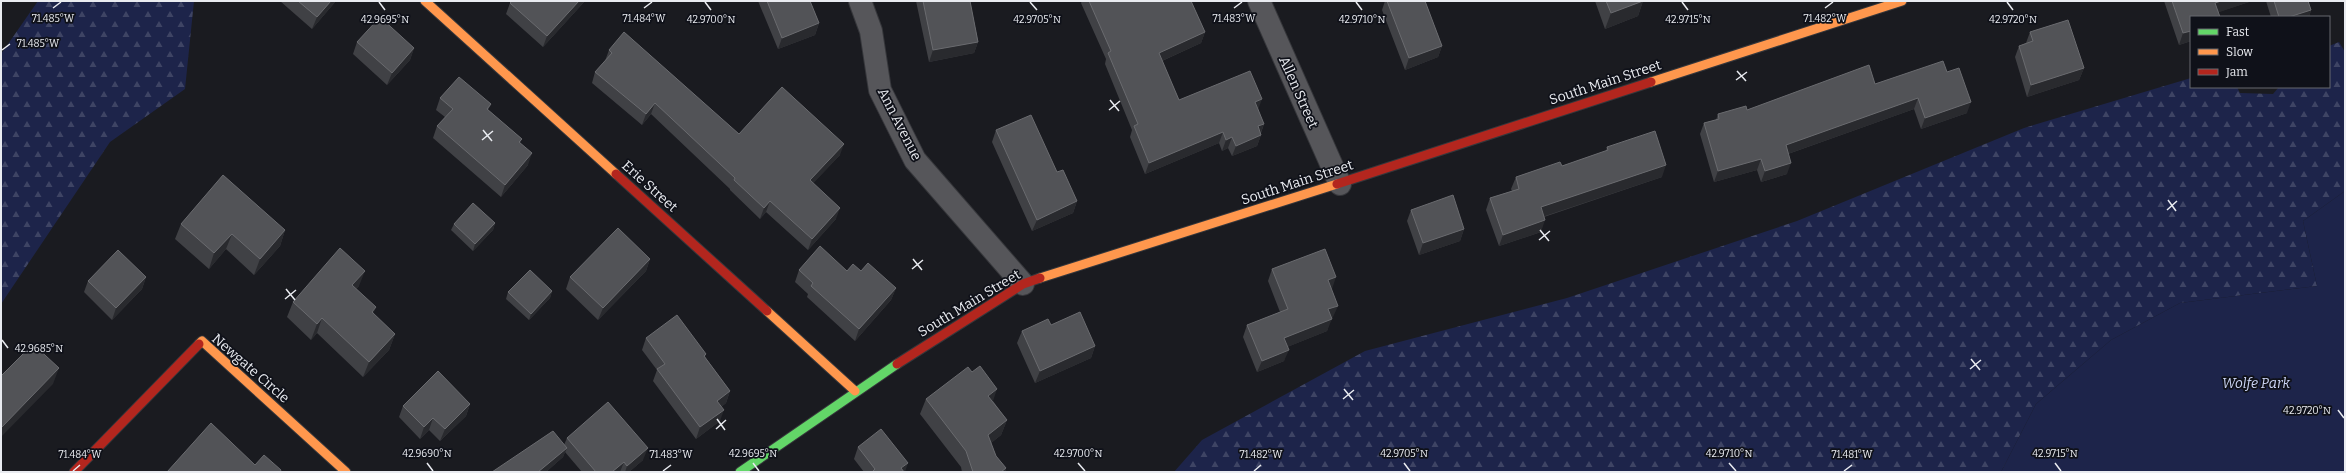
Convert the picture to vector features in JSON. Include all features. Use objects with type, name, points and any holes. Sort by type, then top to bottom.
[{"type":"main road","name":"Erie Street","points":[[425,1],[855,391]]},
{"type":"main road","name":"South Main Street","points":[[740,472],[855,391],[987,305],[1023,284],[1340,184],[1590,101],[1902,1]]},
{"type":"main road","name":"Newgate Circle","points":[[74,472],[202,341],[346,472]]},
{"type":"street","name":"Ann Avenue","points":[[860,1],[871,31],[880,90],[915,160],[1023,284]]},
{"type":"street","name":"Allen Street","points":[[1259,1],[1340,184]]},
{"type":"green space","points":[[38,1],[194,1],[185,89],[110,142],[1,304],[1,54]]},
{"type":"green space","points":[[2339,42],[2345,52],[2345,191],[2303,221],[2317,286],[2180,303],[2111,340],[2036,404],[2001,472],[1174,472],[1202,440],[1365,351],[1567,298],[1797,221],[2024,128],[2190,78],[2190,88],[2238,88],[2240,93],[2273,94],[2278,88],[2330,88],[2330,46]]},
{"type":"green space","name":"Wolfe Park","points":[[2345,191],[2345,472],[2001,472],[2036,404],[2111,340],[2180,303],[2317,286],[2303,221]]},
{"type":"building","points":[[298,1],[331,1],[317,17]]},
{"type":"building","points":[[512,1],[579,1],[547,36],[510,3]]},
{"type":"building","points":[[767,1],[810,1],[819,23],[782,38]]},
{"type":"building","points":[[923,1],[970,1],[978,42],[933,50]]},
{"type":"building","points":[[1089,1],[1191,1],[1205,32],[1159,53],[1179,100],[1250,71],[1262,99],[1255,102],[1264,124],[1258,126],[1261,135],[1236,146],[1232,137],[1226,140],[1223,132],[1149,163],[1134,126],[1138,124],[1108,53],[1111,51]]},
{"type":"building","points":[[1387,1],[1425,1],[1442,46],[1409,58]]},
{"type":"building","points":[[1606,1],[1643,1],[1611,13]]},
{"type":"building","points":[[2172,1],[2221,1],[2215,3],[2220,16],[2190,16],[2190,31],[2183,33]]},
{"type":"building","points":[[2274,1],[2308,1],[2311,10],[2292,16],[2279,16]]},
{"type":"building","points":[[380,17],[414,48],[392,73],[357,42]]},
{"type":"building","points":[[2068,20],[2084,68],[2031,85],[2019,46],[2033,41],[2030,32]]},
{"type":"building","points":[[624,32],[739,134],[782,87],[844,144],[810,180],[840,208],[812,239],[770,201],[764,208],[734,180],[735,178],[655,103],[646,114],[595,72],[612,53],[609,50]]},
{"type":"building","points":[[1943,61],[1947,72],[1959,68],[1971,102],[1925,118],[1918,98],[1786,145],[1791,163],[1765,171],[1761,159],[1718,171],[1704,123],[1719,119],[1718,114],[1746,106],[1747,110],[1869,65],[1875,84]]},
{"type":"building","points":[[459,77],[491,104],[487,109],[522,139],[519,142],[532,153],[505,185],[437,126],[453,109],[440,98]]},
{"type":"building","points":[[1031,115],[1057,172],[1063,170],[1077,201],[1037,220],[996,130]]},
{"type":"building","points":[[1655,131],[1666,165],[1541,207],[1545,220],[1503,235],[1490,198],[1519,189],[1516,177],[1560,162],[1562,166],[1608,150],[1607,147]]},
{"type":"building","points":[[223,175],[285,230],[260,259],[232,234],[214,253],[181,224]]},
{"type":"building","points":[[1453,195],[1464,229],[1423,243],[1411,210]]},
{"type":"building","points":[[473,203],[495,223],[475,244],[454,224]]},
{"type":"building","points":[[618,228],[650,259],[603,308],[570,277]]},
{"type":"building","points":[[820,246],[847,271],[853,264],[861,271],[868,263],[896,288],[859,329],[811,286],[813,283],[799,270]]},
{"type":"building","points":[[340,248],[365,271],[352,285],[376,307],[372,312],[395,334],[369,362],[322,318],[317,324],[293,302]]},
{"type":"building","points":[[1325,249],[1336,277],[1328,280],[1338,306],[1328,309],[1332,319],[1284,338],[1289,350],[1262,361],[1247,325],[1288,309],[1272,269]]},
{"type":"building","points":[[118,250],[146,277],[116,308],[88,281]]},
{"type":"building","points":[[530,270],[552,291],[531,314],[508,292]]},
{"type":"building","points":[[1080,312],[1095,346],[1040,371],[1022,331],[1048,319],[1051,325]]},
{"type":"building","points":[[677,315],[706,354],[704,356],[730,391],[717,401],[724,410],[700,427],[657,369],[665,364],[646,338]]},
{"type":"building","points":[[33,344],[59,368],[1,428],[1,374],[2,375]]},
{"type":"building","points":[[980,366],[997,389],[988,396],[1007,420],[988,435],[996,456],[1006,468],[1001,472],[973,472],[966,451],[926,399],[968,367],[972,372]]},
{"type":"building","points":[[438,371],[470,404],[445,429],[433,418],[424,427],[403,406]]},
{"type":"building","points":[[608,402],[648,448],[627,466],[624,462],[612,472],[596,472],[567,438]]},
{"type":"building","points":[[211,423],[255,465],[264,455],[281,470],[280,472],[167,472]]},
{"type":"building","points":[[881,429],[908,463],[901,468],[904,472],[872,472],[875,469],[858,447]]},
{"type":"building","points":[[553,431],[567,448],[538,472],[492,472]]},
{"type":"traffic: fast","points":[[740,472],[897,364]]},
{"type":"traffic: slow","points":[[425,1],[616,174]]},
{"type":"traffic: slow","points":[[1651,82],[1902,1]]},
{"type":"traffic: slow","points":[[1040,278],[1337,184]]},
{"type":"traffic: slow","points":[[767,311],[855,391]]},
{"type":"traffic: slow","points":[[199,344],[202,341],[346,472]]},
{"type":"traffic: jam","points":[[1337,184],[1651,82]]},
{"type":"traffic: jam","points":[[616,174],[767,311]]},
{"type":"traffic: jam","points":[[897,364],[1023,284],[1040,278]]},
{"type":"traffic: jam","points":[[74,472],[199,344]]}]
